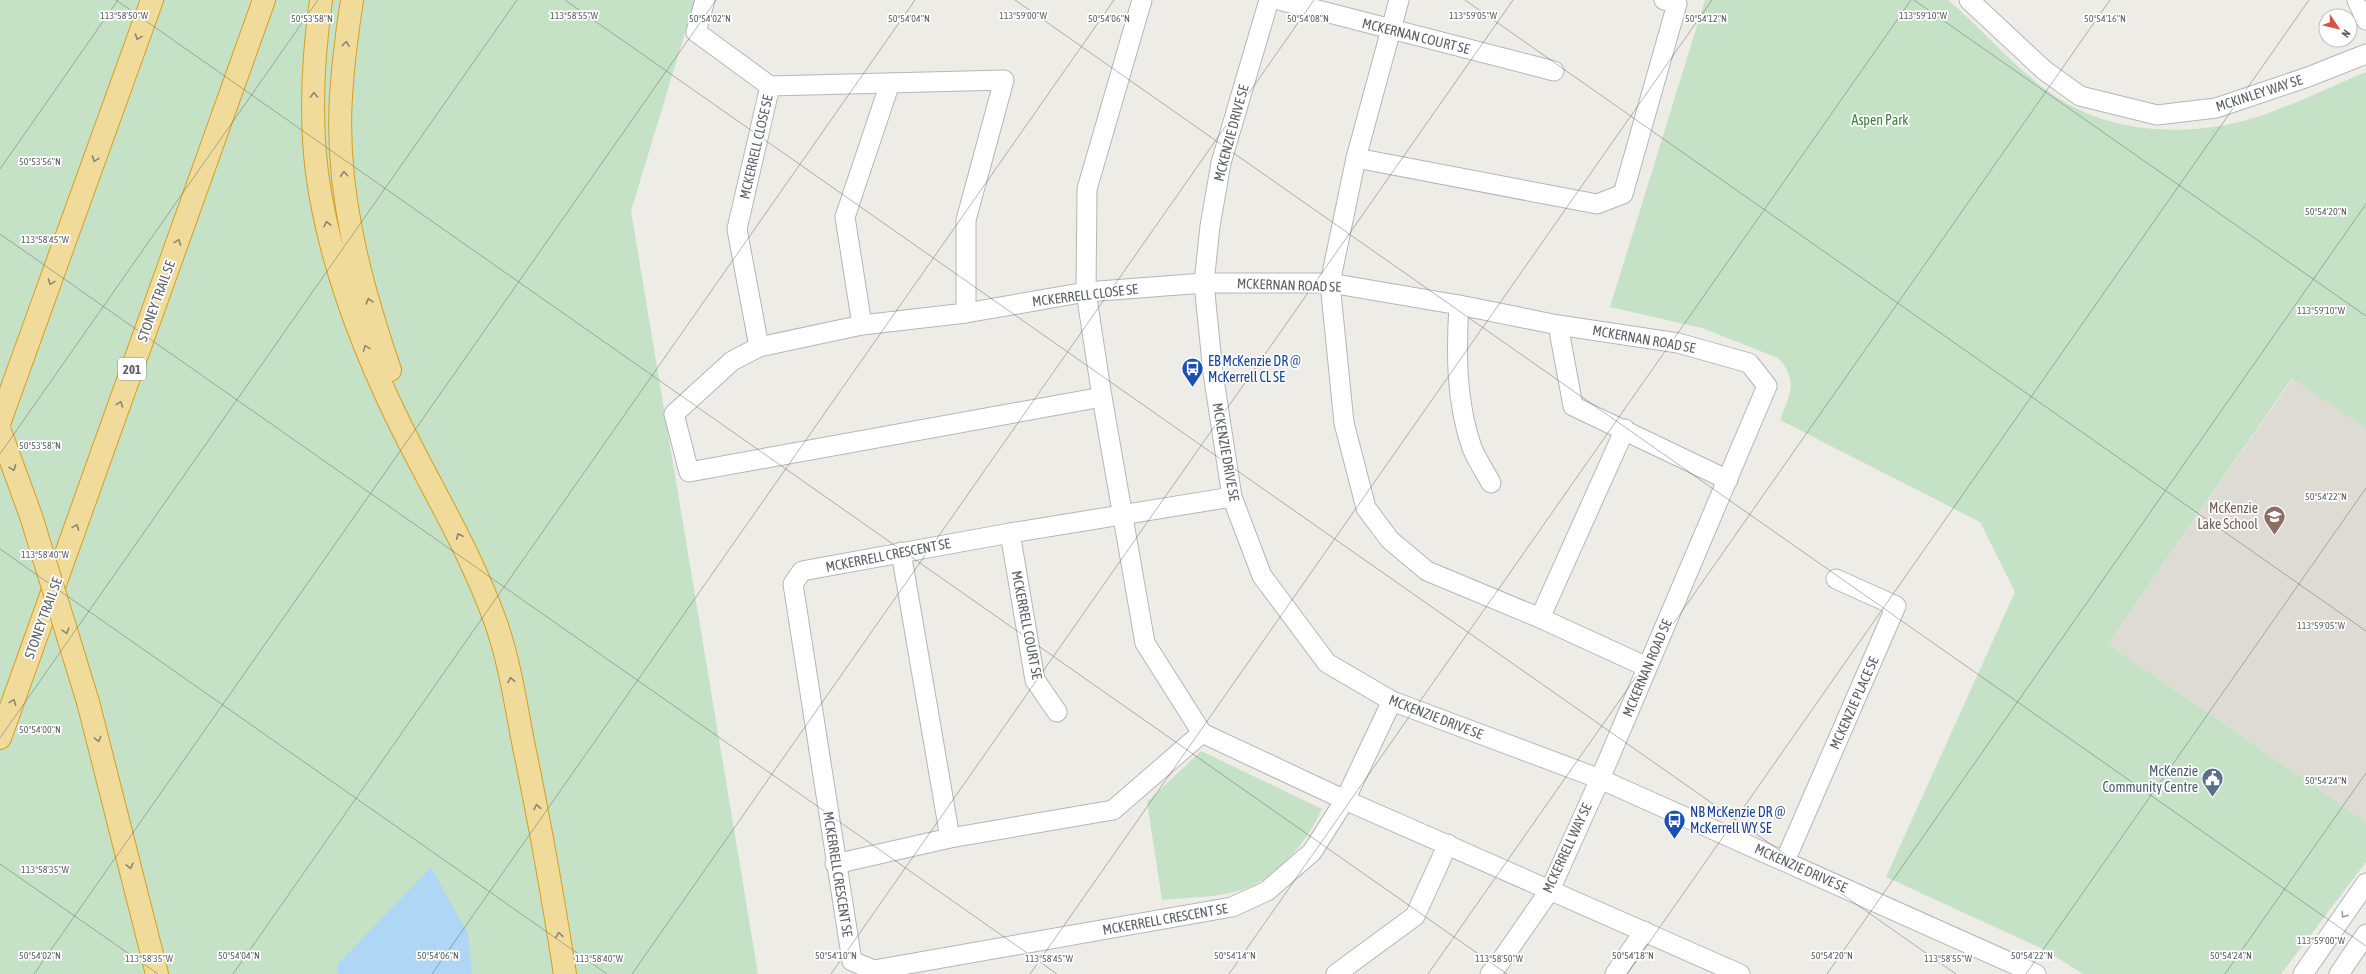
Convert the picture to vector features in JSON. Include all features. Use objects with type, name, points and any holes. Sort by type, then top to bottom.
[{"type":"highway","points":[[0,422],[152,0]]},
{"type":"highway","name":"STONEY TRAIL SE","points":[[0,738],[264,0]]},
{"type":"highway","points":[[320,0],[314,80],[314,123],[317,172],[326,223],[337,266],[367,349],[409,442],[432,483],[475,572],[496,625],[509,670],[549,870],[565,974]]},
{"type":"highway","points":[[352,0],[341,98],[346,195],[357,258],[381,346],[432,483]]},
{"type":"highway","points":[[0,431],[31,516],[88,702],[157,974]]},
{"type":"street","points":[[705,0],[696,32],[770,86]]},
{"type":"street","points":[[1142,0],[1087,189],[1086,292],[1102,397],[1145,643],[1202,733],[1345,800],[1448,844],[1740,974]]},
{"type":"street","name":"MCKENZIE DRIVE SE","points":[[1269,0],[1221,163],[1210,226],[1204,283],[1213,373],[1232,497],[1262,576],[1326,663],[1392,701],[1600,779],[2036,974]]},
{"type":"street","name":"MCKERNAN COURT SE","points":[[1279,0],[1554,72]]},
{"type":"street","points":[[1399,0],[1356,158],[1330,283],[1344,423],[1366,508],[1390,540],[1427,571],[1540,618],[1647,667]]},
{"type":"street","points":[[1356,158],[1596,204],[1623,194],[1677,4],[1664,0]]},
{"type":"street","name":"MCKINLEY WAY SE","points":[[1969,0],[2044,70],[2080,96],[2157,115],[2216,108],[2308,77],[2366,54]]},
{"type":"street","points":[[2357,0],[2366,20]]},
{"type":"street","name":"MCKERRELL CLOSE SE","points":[[966,313],[966,220],[1004,80],[770,86],[736,229],[759,347],[862,325],[966,313],[1086,292],[1204,283]]},
{"type":"street","points":[[862,325],[845,217],[890,83]]},
{"type":"street","name":"MCKERNAN ROAD SE","points":[[1204,283],[1330,283],[1459,305],[1558,325],[1678,343],[1748,363],[1767,386],[1600,779]]},
{"type":"street","points":[[1459,305],[1457,336],[1460,400],[1473,449],[1491,483]]},
{"type":"street","points":[[1558,325],[1574,406],[1625,429],[1728,480]]},
{"type":"street","points":[[759,347],[732,361],[674,414],[689,472],[1102,397]]},
{"type":"street","points":[[1540,618],[1625,429]]},
{"type":"street","name":"MCKERRELL CRESCENT SE","points":[[1232,497],[1010,532],[802,571],[793,584],[835,864],[852,961],[874,970],[1232,907],[1267,891],[1312,852],[1345,800],[1392,701]]},
{"type":"street","name":"MCKERRELL COURT SE","points":[[1010,532],[1035,680],[1057,712]]},
{"type":"street","points":[[901,552],[950,838]]},
{"type":"street","name":"MCKENZIE PLACE SE","points":[[1785,861],[1896,606],[1836,579]]},
{"type":"street","points":[[835,864],[950,838],[1113,810],[1202,733]]},
{"type":"street","name":"MCKERRELL WAY SE","points":[[1490,974],[1498,966],[1550,890],[1600,779]]},
{"type":"street","points":[[1336,974],[1414,916],[1448,844]]},
{"type":"street","points":[[2302,974],[2366,883]]},
{"type":"street","points":[[1615,974],[1644,931]]},
{"type":"street","points":[[2339,974],[2366,934]]},
{"type":"shaded area","name":"McKenzie Lake School","points":[[2293,378],[2366,429],[2366,822],[2108,644]]},
{"type":"green space","points":[[0,0],[695,0],[631,211],[758,974],[0,974]]},
{"type":"green space","name":"Aspen Park","points":[[1705,0],[1948,0],[2016,65],[2061,100],[2084,112],[2108,121],[2160,129],[2213,127],[2238,122],[2263,115],[2289,105],[2366,72],[2366,429],[2292,378],[2108,644],[2366,822],[2366,862],[2281,974],[2083,974],[2045,950],[1886,877],[2015,592],[1980,522],[1780,420],[1791,388],[1789,374],[1785,366],[1778,358],[1702,328],[1610,307]]},
{"type":"green space","points":[[1201,751],[1322,809],[1309,834],[1291,856],[1281,867],[1257,883],[1244,889],[1225,894],[1162,900],[1147,802]]},
{"type":"water","points":[[431,867],[468,934],[472,974],[338,974],[337,965]]},
{"type":"place","name":"EB McKenzie DR @ McKerrell CL SE","points":[[1192,388]]},
{"type":"place","name":"McKenzie Lake School","points":[[2274,536]]},
{"type":"place","name":"McKenzie Community Centre","points":[[2213,798]]},
{"type":"place","name":"NB McKenzie DR @ McKerrell WY SE","points":[[1675,840]]}]
